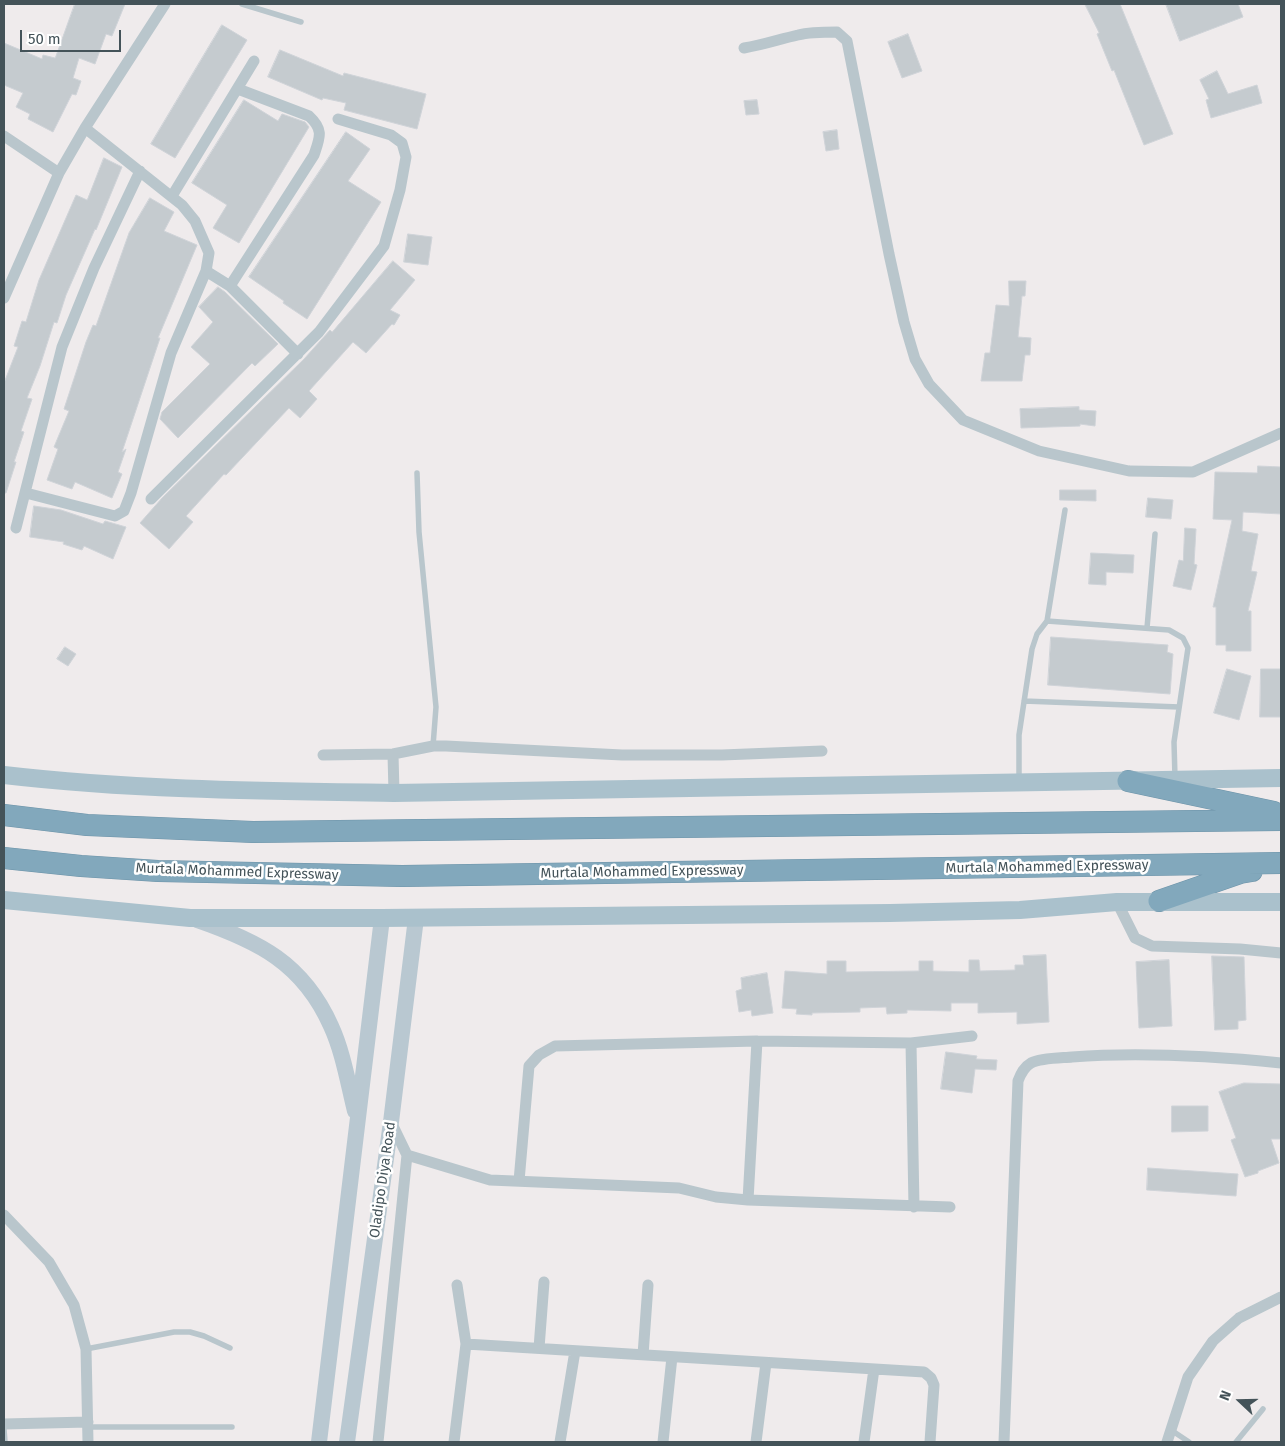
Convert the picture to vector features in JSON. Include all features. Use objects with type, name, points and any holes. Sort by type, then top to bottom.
[{"type":"highway","points":[[1128,781],[1281,813]]},
{"type":"highway","points":[[4,816],[88,824],[253,832],[1281,820]]},
{"type":"highway","name":"Murtala Mohammed Expressway","points":[[4,858],[158,871],[392,876],[1281,865]]},
{"type":"highway","points":[[1159,901],[1240,874],[1281,865]]},
{"type":"main road","points":[[4,775],[65,782],[254,792],[394,793],[1019,784],[1281,778]]},
{"type":"main road","points":[[4,900],[190,918],[694,916],[1000,910],[1117,902],[1281,902]]},
{"type":"main road","points":[[190,918],[236,933],[284,962],[297,974],[315,997],[331,1026],[357,1121]]},
{"type":"main road","points":[[319,1442],[382,918]]},
{"type":"main road","name":"Oladipo Diya Road","points":[[347,1442],[391,1122],[416,918]]},
{"type":"street","points":[[4,298],[59,173],[85,128],[165,4]]},
{"type":"street","points":[[744,48],[765,45],[798,34],[822,32],[837,32],[847,41],[889,254],[904,322],[915,359],[929,384],[963,420],[1039,451],[1129,471],[1193,472],[1281,433]]},
{"type":"street","points":[[172,196],[254,61]]},
{"type":"street","points":[[230,286],[314,155],[320,137],[318,124],[309,116],[238,89]]},
{"type":"street","points":[[151,499],[319,332],[344,302],[384,246],[400,190],[406,157],[402,143],[391,135],[338,119]]},
{"type":"street","points":[[26,493],[115,516],[124,511],[131,493],[171,352],[206,271],[208,253],[203,239],[195,221],[182,205],[85,128]]},
{"type":"street","points":[[4,136],[59,173]]},
{"type":"street","points":[[16,528],[62,347],[94,268],[140,171]]},
{"type":"street","points":[[206,271],[230,286],[298,354]]},
{"type":"street","points":[[323,755],[393,754],[433,746],[470,746],[526,751],[622,755],[822,752]]},
{"type":"street","points":[[393,754],[394,793]]},
{"type":"street","points":[[1117,902],[1135,938],[1152,946],[1240,949],[1281,954]]},
{"type":"street","points":[[519,1182],[528,1066],[539,1055],[555,1046],[757,1041],[911,1043],[972,1036]]},
{"type":"street","points":[[748,1200],[757,1041]]},
{"type":"street","points":[[911,1043],[914,1207]]},
{"type":"street","points":[[1004,1442],[1018,1081],[1022,1070],[1032,1062],[1101,1055],[1229,1058],[1281,1064]]},
{"type":"street","points":[[378,1442],[407,1155],[391,1122]]},
{"type":"street","points":[[407,1155],[490,1180],[679,1188],[716,1197],[748,1200],[950,1207]]},
{"type":"street","points":[[4,1215],[49,1262],[74,1305],[86,1349],[88,1442]]},
{"type":"street","points":[[539,1348],[544,1282]]},
{"type":"street","points":[[454,1442],[466,1344],[457,1285]]},
{"type":"street","points":[[643,1355],[648,1285]]},
{"type":"street","points":[[1167,1442],[1188,1377],[1213,1341],[1239,1318],[1281,1296]]},
{"type":"street","points":[[466,1344],[924,1372],[932,1378],[934,1385],[930,1442]]},
{"type":"street","points":[[560,1442],[575,1351]]},
{"type":"street","points":[[663,1442],[672,1357]]},
{"type":"street","points":[[756,1442],[766,1363]]},
{"type":"street","points":[[864,1442],[874,1369]]},
{"type":"street","points":[[4,1424],[88,1424]]},
{"type":"lane","points":[[242,4],[302,22]]},
{"type":"lane","points":[[417,473],[420,532],[436,707],[433,746]]},
{"type":"lane","points":[[1019,784],[1019,735],[1032,648],[1037,634],[1047,621],[1065,510]]},
{"type":"lane","points":[[1147,628],[1154,534]]},
{"type":"lane","points":[[1047,621],[1169,630],[1184,638],[1188,648],[1174,742],[1175,780]]},
{"type":"lane","points":[[1024,701],[1179,707]]},
{"type":"lane","points":[[86,1349],[174,1332],[190,1332],[230,1348]]},
{"type":"lane","points":[[1236,1442],[1264,1408]]},
{"type":"lane","points":[[88,1424],[232,1428]]},
{"type":"lane","points":[[4,1429],[5,1442]]},
{"type":"lane","points":[[1171,1430],[1189,1442]]},
{"type":"building","points":[[75,4],[125,4],[112,36],[106,34],[95,64],[79,58],[73,78],[81,81],[76,95],[72,94],[53,132],[28,119],[30,114],[16,107],[23,93],[4,85],[4,43],[42,59],[43,55],[55,58]]},
{"type":"building","points":[[1085,4],[1120,4],[1173,134],[1144,145],[1114,70],[1112,71],[1097,34],[1099,33]]},
{"type":"building","points":[[1166,4],[1238,4],[1243,17],[1180,41]]},
{"type":"building","points":[[222,25],[247,40],[175,158],[151,144]]},
{"type":"building","points":[[908,34],[922,71],[902,78],[888,42]]},
{"type":"building","points":[[280,50],[343,76],[344,73],[426,94],[417,129],[344,110],[346,103],[323,98],[322,100],[268,77]]},
{"type":"building","points":[[1217,71],[1228,94],[1257,85],[1262,103],[1211,118],[1206,100],[1209,99],[1200,80]]},
{"type":"building","points":[[244,100],[278,121],[282,114],[305,122],[309,127],[239,243],[213,228],[227,205],[192,183]]},
{"type":"building","points":[[757,100],[759,114],[746,115],[744,101]]},
{"type":"building","points":[[837,130],[839,149],[826,151],[823,132]]},
{"type":"building","points":[[346,132],[370,149],[348,181],[381,202],[307,319],[249,277]]},
{"type":"building","points":[[104,158],[122,167],[66,295],[57,323],[54,322],[40,366],[27,398],[32,399],[21,431],[24,432],[14,462],[16,462],[6,493],[4,493],[4,383],[18,347],[14,346],[22,321],[26,322],[39,280],[76,195],[87,200]]},
{"type":"building","points":[[150,198],[174,212],[164,231],[197,245],[158,338],[160,338],[122,452],[126,449],[118,472],[122,474],[112,498],[75,482],[72,489],[47,480],[58,449],[54,447],[69,411],[64,409],[86,342],[93,325],[96,326],[129,233]]},
{"type":"building","points":[[408,234],[432,237],[428,265],[404,262]]},
{"type":"building","points":[[393,261],[415,280],[390,310],[400,315],[394,325],[392,324],[366,353],[353,342],[309,391],[317,399],[300,418],[289,408],[186,516],[193,522],[169,549],[140,523],[162,498],[304,359],[330,330],[332,332]]},
{"type":"building","points":[[1009,281],[1026,281],[1025,296],[1022,296],[1018,337],[1031,338],[1030,355],[1025,355],[1022,381],[981,381],[985,353],[990,353],[996,305],[1009,306]]},
{"type":"building","points":[[218,287],[278,344],[255,366],[252,363],[178,438],[160,419],[162,412],[210,364],[191,347],[213,322],[199,307]]},
{"type":"building","points":[[1079,407],[1079,410],[1096,411],[1095,426],[1080,424],[1080,426],[1021,428],[1020,409]]},
{"type":"building","points":[[1258,466],[1281,467],[1281,514],[1243,512],[1242,531],[1258,534],[1251,571],[1257,572],[1248,611],[1251,611],[1251,651],[1226,651],[1226,645],[1216,645],[1216,607],[1213,607],[1232,520],[1213,519],[1215,472],[1257,473]]},
{"type":"building","points":[[1060,490],[1096,490],[1096,501],[1060,500]]},
{"type":"building","points":[[1148,498],[1173,500],[1171,519],[1146,517]]},
{"type":"building","points":[[34,506],[61,510],[103,524],[105,521],[126,527],[113,559],[84,546],[82,550],[63,544],[64,542],[30,537]]},
{"type":"building","points":[[1185,528],[1196,529],[1194,564],[1197,565],[1191,590],[1173,586],[1179,560],[1183,561]]},
{"type":"building","points":[[1091,553],[1134,555],[1133,573],[1106,572],[1106,585],[1089,584]]},
{"type":"building","points":[[1051,637],[1168,645],[1167,652],[1173,654],[1170,694],[1048,685]]},
{"type":"building","points":[[65,647],[76,654],[68,666],[57,659]]},
{"type":"building","points":[[1227,669],[1251,676],[1239,720],[1214,713]]},
{"type":"building","points":[[1261,669],[1281,669],[1281,717],[1260,717]]},
{"type":"building","points":[[1046,955],[1049,1022],[1017,1024],[1017,1012],[978,1013],[978,1003],[951,1003],[951,1011],[907,1010],[907,1013],[887,1014],[886,1007],[860,1008],[860,1012],[812,1013],[812,1015],[796,1014],[797,1009],[782,1008],[785,971],[827,974],[827,961],[846,961],[846,972],[919,971],[919,961],[933,961],[933,971],[969,972],[969,960],[979,960],[980,971],[1015,970],[1015,965],[1024,965],[1023,956]]},
{"type":"building","points":[[1212,956],[1244,957],[1246,1020],[1238,1021],[1238,1029],[1215,1030]]},
{"type":"building","points":[[1169,960],[1172,1026],[1139,1028],[1136,962]]},
{"type":"building","points":[[767,973],[773,1013],[752,1016],[751,1010],[739,1012],[736,991],[742,989],[741,978]]},
{"type":"building","points":[[946,1052],[977,1056],[976,1059],[997,1060],[996,1070],[975,1069],[972,1093],[941,1089]]},
{"type":"building","points":[[1244,1083],[1281,1084],[1281,1139],[1271,1139],[1279,1163],[1245,1177],[1231,1140],[1236,1138],[1219,1092]]},
{"type":"building","points":[[1172,1106],[1208,1106],[1208,1131],[1172,1132]]},
{"type":"building","points":[[1148,1168],[1238,1174],[1236,1196],[1147,1190]]}]
